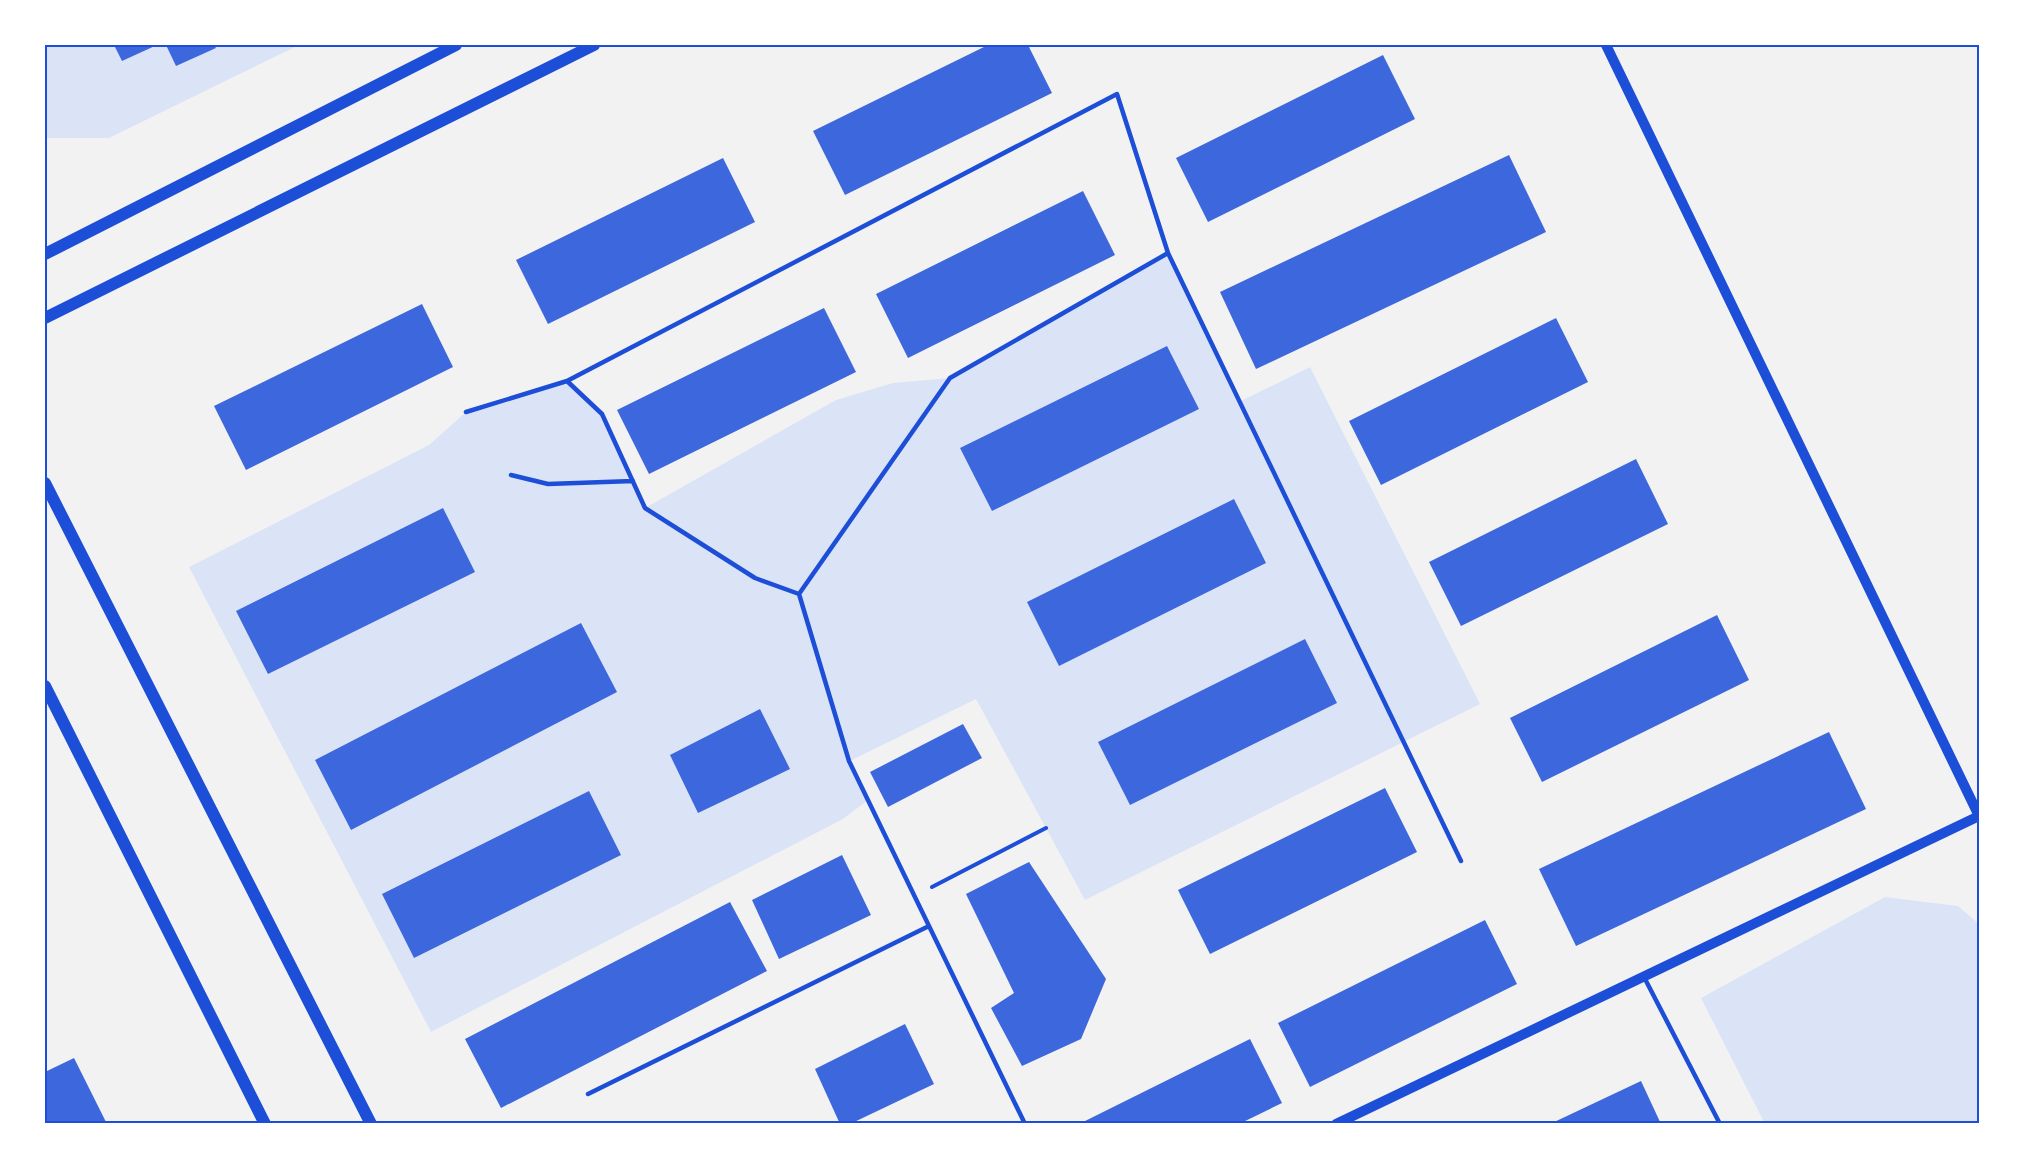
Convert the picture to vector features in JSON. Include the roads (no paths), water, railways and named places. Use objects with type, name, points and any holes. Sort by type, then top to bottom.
[{"type":"main road","points":[[45,254],[456,45]]},
{"type":"main road","points":[[45,318],[594,45]]},
{"type":"main road","points":[[45,483],[371,1124]]},
{"type":"main road","points":[[45,686],[265,1124]]},
{"type":"street","points":[[1336,1124],[1979,816],[1606,45]]},
{"type":"lane","points":[[466,412],[567,381],[1117,94],[1168,253],[1461,861]]},
{"type":"lane","points":[[799,594],[950,378],[1168,253]]},
{"type":"lane","points":[[567,381],[602,414],[645,508],[755,578],[799,594]]},
{"type":"lane","points":[[511,475],[548,484],[633,481]]},
{"type":"lane","points":[[799,594],[849,761],[1026,1124]]},
{"type":"lane","points":[[588,1094],[929,926]]},
{"type":"lane","points":[[1644,976],[1720,1124]]}]
